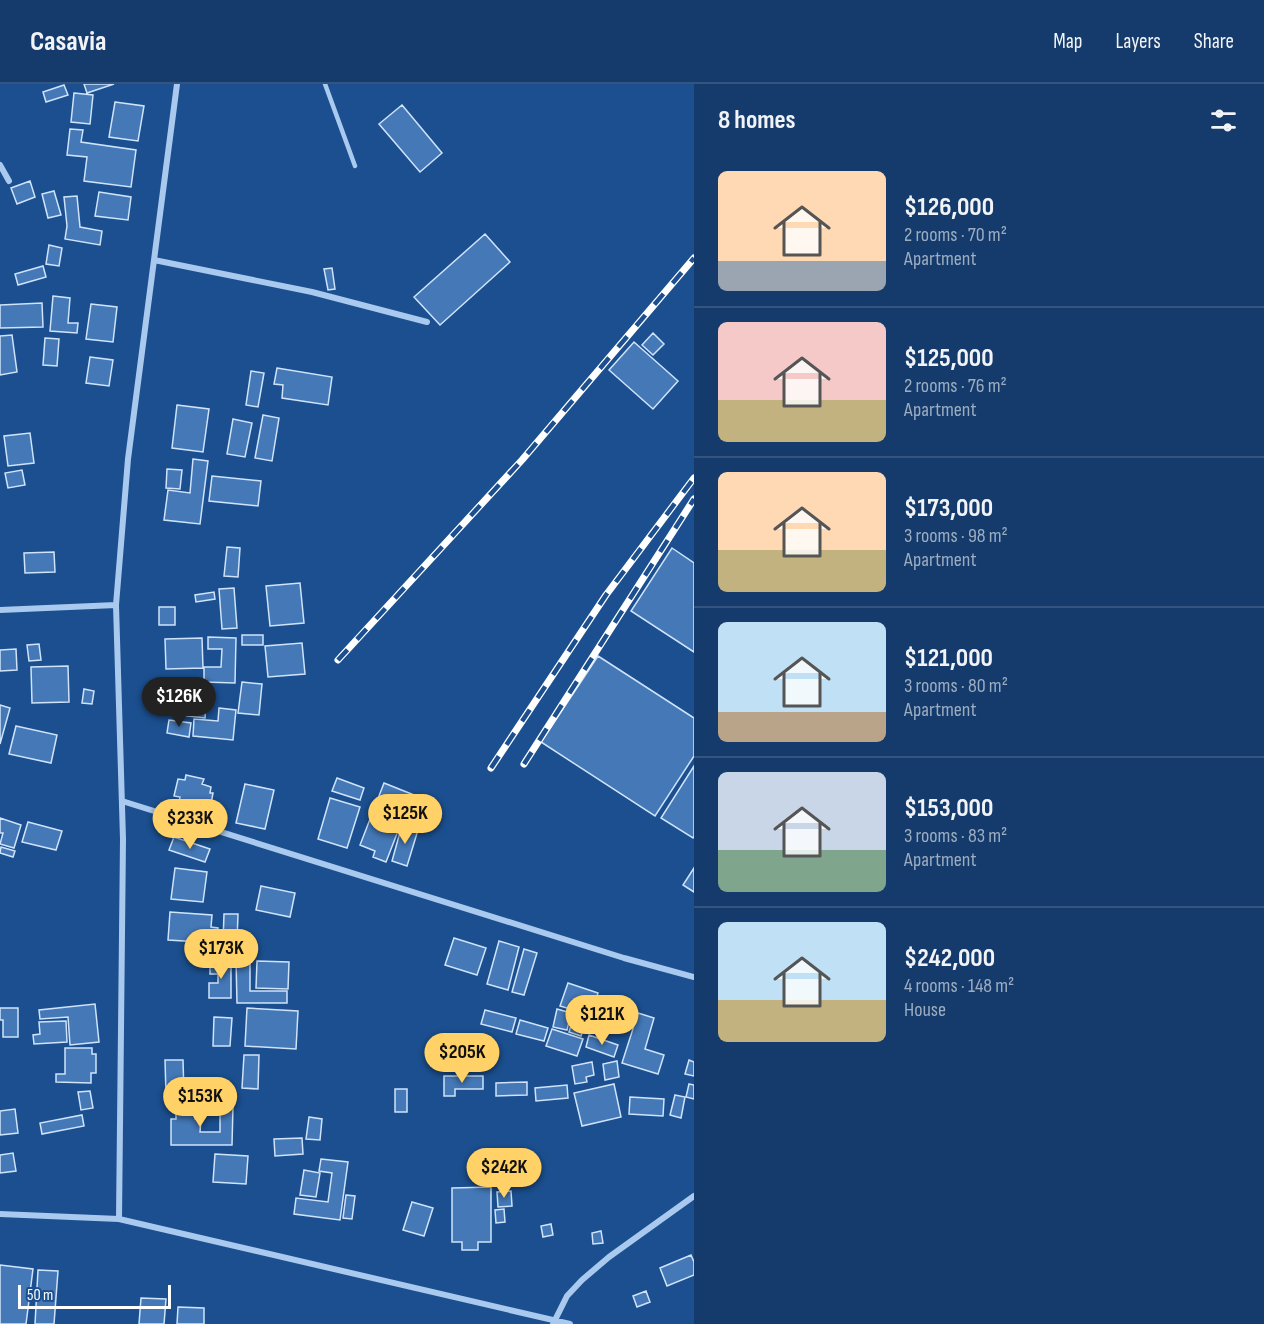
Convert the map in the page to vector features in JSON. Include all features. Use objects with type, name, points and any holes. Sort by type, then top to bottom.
[{"type":"street","points":[[119,1219],[122,801],[116,605],[128,459],[177,84]]},
{"type":"street","points":[[0,165],[9,181]]},
{"type":"street","points":[[154,260],[312,292],[427,322]]},
{"type":"street","points":[[0,610],[116,605]]},
{"type":"street","points":[[122,801],[624,958],[694,977]]},
{"type":"street","points":[[554,1322],[567,1296],[582,1280],[609,1257],[694,1196]]},
{"type":"street","points":[[0,1214],[119,1219],[570,1324]]},
{"type":"lane","points":[[325,84],[355,166]]},
{"type":"building","points":[[84,84],[114,84],[87,93]]},
{"type":"building","points":[[64,85],[68,95],[46,102],[43,92]]},
{"type":"building","points":[[74,93],[93,95],[90,124],[71,122]]},
{"type":"building","points":[[115,102],[144,106],[138,141],[109,137]]},
{"type":"building","points":[[402,105],[442,153],[420,172],[379,124]]},
{"type":"building","points":[[70,129],[83,130],[81,142],[136,150],[131,187],[84,181],[87,157],[67,155]]},
{"type":"building","points":[[30,181],[35,197],[17,204],[11,188]]},
{"type":"building","points":[[54,191],[61,215],[48,218],[42,194]]},
{"type":"building","points":[[99,192],[131,197],[128,220],[95,216]]},
{"type":"building","points":[[77,196],[80,227],[102,231],[100,245],[65,239],[67,226],[64,197]]},
{"type":"building","points":[[485,234],[510,262],[440,325],[414,297]]},
{"type":"building","points":[[49,245],[62,248],[59,266],[46,264]]},
{"type":"building","points":[[43,266],[46,277],[18,285],[15,274]]},
{"type":"building","points":[[332,268],[335,289],[328,290],[324,269]]},
{"type":"building","points":[[53,296],[70,298],[68,323],[78,323],[77,333],[50,331]]},
{"type":"building","points":[[42,303],[43,327],[0,328],[0,305]]},
{"type":"building","points":[[91,304],[117,307],[113,342],[86,339]]},
{"type":"building","points":[[653,333],[664,344],[653,355],[642,345]]},
{"type":"building","points":[[12,335],[17,372],[0,375],[0,336]]},
{"type":"building","points":[[45,338],[59,339],[57,366],[43,365]]},
{"type":"building","points":[[634,342],[678,381],[653,409],[609,370]]},
{"type":"building","points":[[90,357],[113,360],[109,386],[86,383]]},
{"type":"building","points":[[277,368],[332,377],[328,405],[282,398],[283,385],[274,384]]},
{"type":"building","points":[[251,371],[264,373],[258,407],[246,405]]},
{"type":"building","points":[[177,405],[209,409],[203,452],[172,448]]},
{"type":"building","points":[[263,415],[279,418],[272,461],[255,458]]},
{"type":"building","points":[[233,419],[252,423],[245,457],[227,454]]},
{"type":"building","points":[[30,433],[34,463],[8,466],[4,436]]},
{"type":"building","points":[[193,459],[208,461],[200,524],[164,520],[168,490],[190,493]]},
{"type":"building","points":[[167,469],[182,470],[180,489],[166,488]]},
{"type":"building","points":[[22,470],[25,485],[8,488],[5,473]]},
{"type":"building","points":[[212,476],[261,481],[258,506],[209,501]]},
{"type":"building","points":[[227,547],[240,548],[238,577],[224,576]]},
{"type":"building","points":[[672,548],[694,563],[694,652],[631,611]]},
{"type":"building","points":[[54,552],[55,572],[25,573],[24,553]]},
{"type":"building","points":[[300,583],[304,623],[270,626],[266,586]]},
{"type":"building","points":[[234,588],[237,628],[222,629],[219,589]]},
{"type":"building","points":[[214,592],[215,599],[196,602],[195,595]]},
{"type":"building","points":[[159,607],[175,607],[175,625],[159,625]]},
{"type":"building","points":[[242,635],[263,635],[263,645],[242,645]]},
{"type":"building","points":[[208,637],[236,638],[235,683],[204,682],[204,667],[221,667],[222,649],[208,649]]},
{"type":"building","points":[[202,638],[203,668],[166,669],[165,639]]},
{"type":"building","points":[[302,643],[305,674],[268,677],[265,646]]},
{"type":"building","points":[[39,644],[41,660],[29,661],[27,645]]},
{"type":"building","points":[[16,649],[17,670],[0,671],[0,650]]},
{"type":"building","points":[[598,656],[694,718],[694,756],[655,816],[541,742]]},
{"type":"building","points":[[68,666],[69,702],[32,703],[31,667]]},
{"type":"building","points":[[242,682],[262,684],[259,715],[238,713]]},
{"type":"building","points":[[84,689],[94,691],[92,704],[82,703]]},
{"type":"building","points":[[169,689],[201,692],[200,701],[206,702],[205,718],[161,713],[163,697],[168,698]]},
{"type":"building","points":[[0,705],[10,708],[0,744]]},
{"type":"building","points":[[219,708],[236,710],[233,740],[193,736],[194,719],[218,721]]},
{"type":"building","points":[[169,720],[191,723],[189,737],[167,733]]},
{"type":"building","points":[[16,726],[57,735],[51,763],[9,754]]},
{"type":"building","points":[[694,766],[694,836],[693,838],[661,818]]},
{"type":"building","points":[[186,775],[204,779],[202,784],[211,787],[210,793],[213,793],[211,804],[202,802],[200,808],[179,803],[180,797],[174,796],[178,779],[185,780]]},
{"type":"building","points":[[337,778],[364,788],[360,800],[332,791]]},
{"type":"building","points":[[384,783],[414,795],[408,809],[387,802],[386,805],[405,813],[386,862],[373,857],[375,851],[360,845]]},
{"type":"building","points":[[245,784],[274,790],[265,829],[236,823]]},
{"type":"building","points":[[330,798],[360,807],[347,848],[318,839]]},
{"type":"building","points":[[411,808],[416,810],[410,822],[405,820]]},
{"type":"building","points":[[0,818],[21,825],[14,848],[0,844],[3,833],[0,833]]},
{"type":"building","points":[[28,822],[62,831],[56,850],[22,842]]},
{"type":"building","points":[[402,825],[418,830],[407,866],[392,861]]},
{"type":"building","points":[[174,837],[210,849],[205,862],[169,850]]},
{"type":"building","points":[[1,847],[15,851],[13,857],[0,853]]},
{"type":"building","points":[[175,868],[207,872],[203,902],[171,899]]},
{"type":"building","points":[[694,868],[694,892],[683,885]]},
{"type":"building","points":[[261,886],[295,893],[290,917],[256,910]]},
{"type":"building","points":[[170,912],[212,915],[211,927],[218,928],[217,943],[168,940]]},
{"type":"building","points":[[224,914],[238,914],[237,942],[223,942]]},
{"type":"building","points":[[454,938],[486,948],[477,975],[445,965]]},
{"type":"building","points":[[499,941],[519,947],[508,990],[487,984]]},
{"type":"building","points":[[524,949],[537,953],[524,995],[512,992]]},
{"type":"building","points":[[250,959],[250,991],[287,991],[287,1003],[237,1003],[236,960]]},
{"type":"building","points":[[231,961],[231,998],[209,998],[209,983],[218,983],[218,974],[210,974],[210,962]]},
{"type":"building","points":[[257,961],[289,962],[288,989],[256,988]]},
{"type":"building","points":[[568,983],[598,993],[591,1015],[560,1006]]},
{"type":"building","points":[[95,1004],[99,1042],[70,1045],[68,1017],[40,1019],[39,1010]]},
{"type":"building","points":[[0,1008],[18,1008],[18,1037],[3,1037]]},
{"type":"building","points":[[247,1008],[298,1011],[296,1049],[245,1046]]},
{"type":"building","points":[[557,1009],[571,1013],[567,1030],[553,1027]]},
{"type":"building","points":[[485,1010],[516,1018],[512,1032],[481,1024]]},
{"type":"building","points":[[638,1013],[654,1018],[645,1049],[664,1055],[658,1074],[622,1063]]},
{"type":"building","points":[[574,1015],[587,1019],[581,1036],[569,1032]]},
{"type":"building","points":[[214,1017],[232,1018],[230,1046],[213,1046]]},
{"type":"building","points":[[520,1020],[548,1028],[544,1041],[516,1034]]},
{"type":"building","points":[[66,1021],[67,1042],[34,1044],[33,1035],[40,1034],[39,1022]]},
{"type":"building","points":[[552,1029],[583,1039],[577,1056],[546,1046]]},
{"type":"building","points":[[589,1035],[618,1045],[614,1057],[586,1047]]},
{"type":"building","points":[[65,1048],[92,1048],[92,1054],[96,1054],[96,1073],[91,1073],[91,1083],[56,1082],[56,1074],[65,1074]]},
{"type":"building","points":[[244,1055],[259,1055],[258,1089],[242,1088]]},
{"type":"building","points":[[165,1060],[183,1060],[184,1094],[166,1094]]},
{"type":"building","points":[[689,1060],[694,1062],[694,1076],[685,1074]]},
{"type":"building","points":[[617,1061],[619,1077],[605,1080],[603,1064]]},
{"type":"building","points":[[592,1062],[594,1075],[586,1077],[587,1082],[575,1084],[572,1066]]},
{"type":"building","points":[[444,1076],[483,1076],[483,1089],[455,1089],[455,1096],[444,1096]]},
{"type":"building","points":[[527,1082],[527,1095],[496,1096],[496,1083]]},
{"type":"building","points":[[614,1084],[621,1117],[582,1126],[574,1093]]},
{"type":"building","points":[[689,1084],[694,1085],[694,1099],[686,1097]]},
{"type":"building","points":[[567,1085],[568,1098],[536,1101],[535,1088]]},
{"type":"building","points":[[395,1089],[407,1089],[407,1112],[395,1112]]},
{"type":"building","points":[[90,1091],[93,1108],[81,1110],[78,1092]]},
{"type":"building","points":[[675,1095],[685,1097],[681,1118],[670,1115]]},
{"type":"building","points":[[630,1097],[664,1099],[663,1116],[629,1114]]},
{"type":"building","points":[[219,1104],[220,1111],[206,1112],[205,1105]]},
{"type":"building","points":[[176,1105],[195,1105],[195,1119],[201,1119],[200,1132],[220,1132],[220,1106],[233,1106],[232,1145],[171,1145],[171,1119],[176,1119]]},
{"type":"building","points":[[15,1109],[18,1133],[0,1135],[0,1111]]},
{"type":"building","points":[[82,1115],[84,1126],[42,1134],[40,1123]]},
{"type":"building","points":[[309,1117],[322,1119],[320,1140],[306,1139]]},
{"type":"building","points":[[302,1138],[303,1154],[275,1156],[274,1139]]},
{"type":"building","points":[[13,1153],[16,1171],[0,1173],[0,1155]]},
{"type":"building","points":[[215,1154],[248,1156],[246,1184],[213,1182]]},
{"type":"building","points":[[321,1159],[348,1162],[340,1220],[294,1214],[296,1198],[328,1202],[332,1173],[319,1171]]},
{"type":"building","points":[[304,1170],[320,1173],[316,1197],[300,1195]]},
{"type":"building","points":[[491,1187],[491,1242],[478,1242],[478,1250],[462,1250],[462,1242],[452,1242],[452,1188]]},
{"type":"building","points":[[511,1191],[512,1206],[498,1207],[497,1192]]},
{"type":"building","points":[[346,1195],[355,1196],[352,1219],[343,1218]]},
{"type":"building","points":[[412,1202],[433,1208],[424,1236],[403,1230]]},
{"type":"building","points":[[504,1209],[505,1222],[496,1223],[495,1210]]},
{"type":"building","points":[[551,1224],[553,1235],[543,1237],[541,1226]]},
{"type":"building","points":[[601,1231],[603,1243],[593,1244],[592,1233]]},
{"type":"building","points":[[691,1255],[694,1262],[694,1275],[667,1286],[660,1268]]},
{"type":"building","points":[[0,1265],[33,1269],[26,1324],[0,1324]]},
{"type":"building","points":[[38,1270],[58,1271],[54,1324],[35,1324]]},
{"type":"building","points":[[646,1291],[650,1302],[637,1307],[633,1296]]},
{"type":"building","points":[[141,1298],[166,1299],[164,1324],[139,1324]]},
{"type":"building","points":[[178,1307],[204,1308],[204,1324],[177,1324]]},
{"type":"railway","points":[[338,660],[522,460],[694,258]]},
{"type":"railway","points":[[491,768],[606,595],[694,478]]},
{"type":"railway","points":[[524,764],[694,499]]}]
